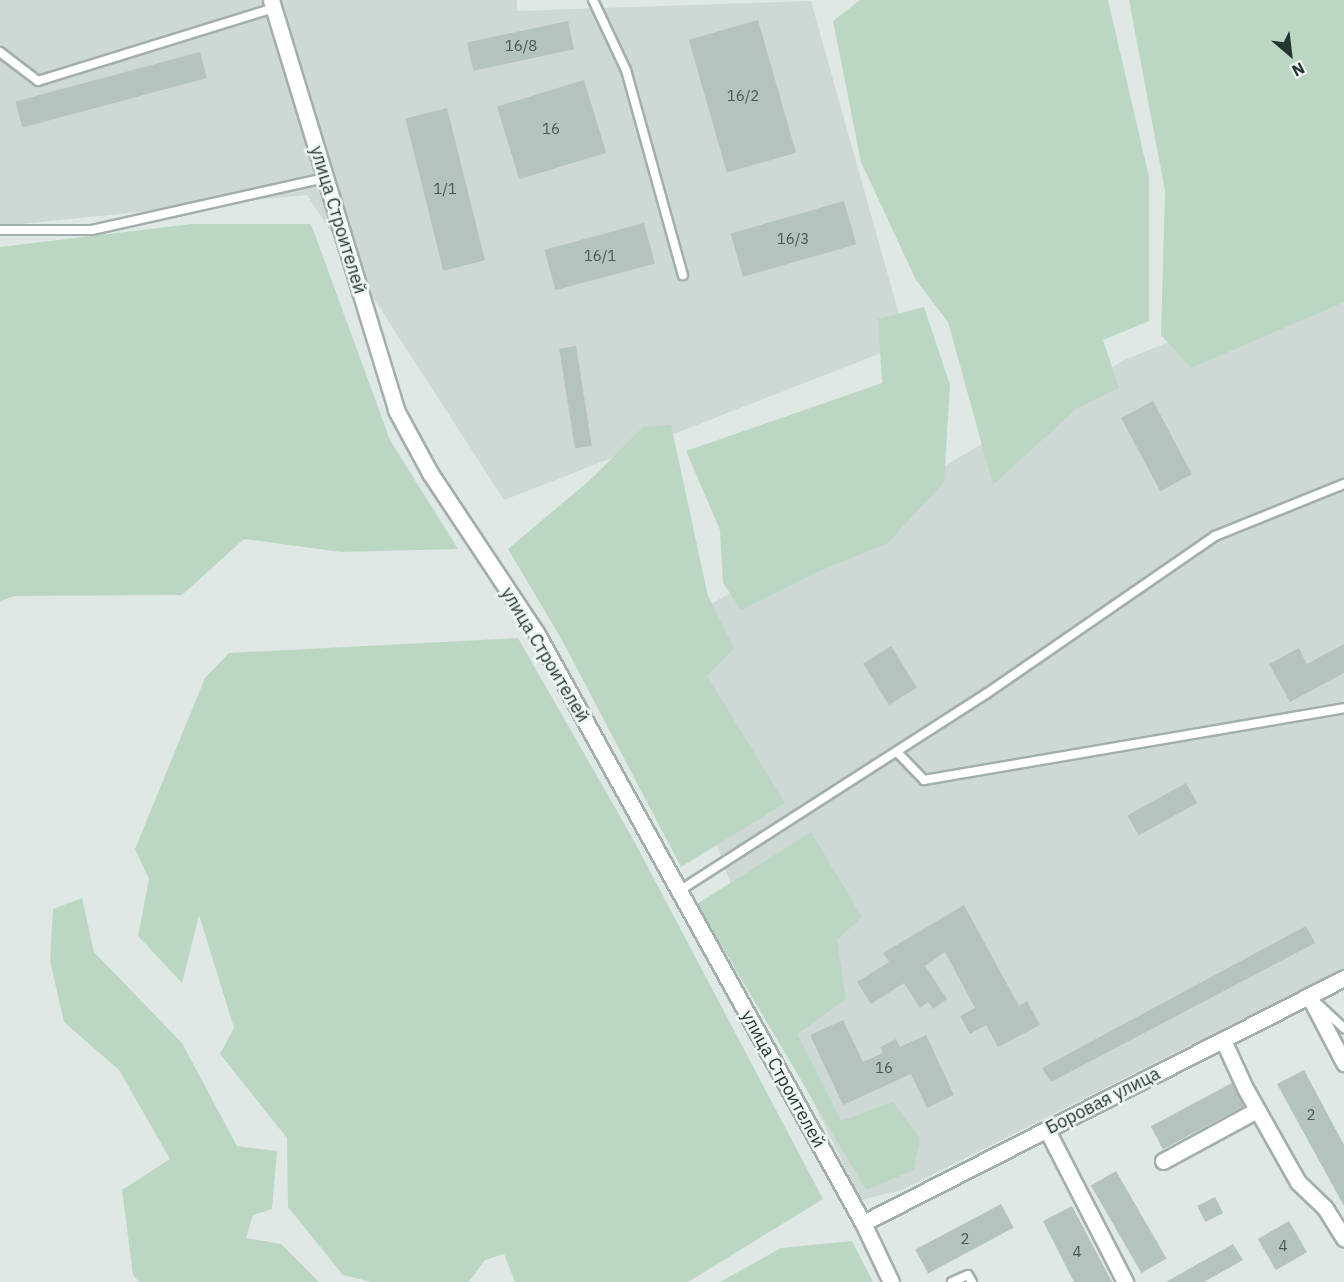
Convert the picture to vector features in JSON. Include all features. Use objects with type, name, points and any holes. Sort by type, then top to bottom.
[{"type":"street","name":"улица Строителей","points":[[273,4],[396,410],[430,473],[537,634],[863,1223],[891,1282]]},
{"type":"street","name":"Боровая улица","points":[[863,1223],[1344,978]]},
{"type":"street","points":[[1309,996],[1344,1063]]},
{"type":"street","points":[[1223,1040],[1257,1110],[1299,1182],[1325,1208],[1344,1238]]},
{"type":"street","points":[[1163,1161],[1257,1110]]},
{"type":"street","points":[[1047,1130],[1125,1282]]},
{"type":"lane","points":[[593,0],[626,70],[683,275]]},
{"type":"lane","points":[[0,52],[38,81],[273,4]]},
{"type":"lane","points":[[0,230],[92,230],[325,178]]},
{"type":"lane","points":[[679,891],[897,752],[1215,536],[1344,483]]},
{"type":"lane","points":[[897,752],[924,780],[1344,708]]},
{"type":"lane","points":[[1309,996],[1344,1028]]},
{"type":"lane","points":[[952,1282],[968,1275],[972,1282]]},
{"type":"shaded area","points":[[0,0],[517,0],[517,11],[811,1],[907,343],[504,500],[307,195],[0,226]]},
{"type":"shaded area","points":[[1344,272],[1344,968],[902,1190],[861,1200],[787,1048],[647,642],[1124,360]]},
{"type":"green space","points":[[860,0],[1108,0],[1149,177],[1149,321],[1103,340],[1119,388],[1076,409],[993,485],[948,322],[916,280],[861,162],[833,21]]},
{"type":"green space","points":[[1129,0],[1344,0],[1344,302],[1191,368],[1161,335],[1165,191]]},
{"type":"green space","points":[[192,224],[311,224],[390,440],[458,549],[341,552],[244,539],[182,595],[15,596],[0,601],[0,247]]},
{"type":"green space","points":[[924,307],[950,385],[944,482],[888,543],[815,573],[741,610],[723,583],[720,530],[686,451],[882,383],[878,319]]},
{"type":"green space","points":[[671,425],[708,596],[734,648],[707,676],[785,803],[681,867],[562,640],[508,549],[590,480],[643,427]]},
{"type":"green space","points":[[518,638],[633,839],[823,1199],[688,1282],[515,1282],[504,1254],[485,1260],[469,1282],[371,1282],[343,1275],[288,1207],[287,1138],[220,1054],[234,1028],[199,915],[182,983],[138,936],[149,879],[135,849],[205,678],[229,653]]},
{"type":"green space","points":[[811,832],[862,917],[837,940],[846,999],[797,1034],[841,1121],[893,1102],[920,1138],[914,1170],[866,1190],[697,904]]},
{"type":"green space","points":[[82,898],[94,952],[182,1043],[237,1146],[277,1151],[272,1209],[253,1215],[246,1238],[281,1244],[319,1282],[139,1282],[133,1275],[122,1190],[170,1159],[119,1070],[64,1022],[50,961],[53,909]]},
{"type":"green space","points":[[852,1241],[873,1282],[720,1282],[781,1248]]},
{"type":"building","points":[[758,20],[796,153],[727,173],[689,40]]},
{"type":"building","points":[[568,21],[574,49],[473,71],[467,42]]},
{"type":"building","points":[[200,52],[207,78],[22,128],[16,101]]},
{"type":"building","points":[[584,80],[606,153],[519,179],[497,107]]},
{"type":"building","points":[[447,108],[485,260],[443,271],[405,118]]},
{"type":"building","points":[[844,201],[856,244],[743,277],[731,234]]},
{"type":"building","points":[[644,223],[655,264],[555,290],[545,250]]},
{"type":"building","points":[[576,346],[592,446],[575,448],[559,349]]},
{"type":"building","points":[[1153,401],[1192,474],[1160,491],[1121,418]]},
{"type":"building","points":[[1344,644],[1344,673],[1290,702],[1269,664],[1299,648],[1307,664]]},
{"type":"building","points":[[891,646],[917,688],[889,705],[863,663]]},
{"type":"building","points":[[1186,783],[1197,803],[1139,836],[1127,815]]},
{"type":"building","points":[[964,905],[1019,1006],[1027,1001],[1040,1025],[998,1047],[986,1025],[970,1034],[960,1016],[975,1008],[945,952],[925,966],[947,999],[933,1009],[928,1002],[920,1008],[904,983],[871,1004],[857,982],[889,962],[883,953]]},
{"type":"building","points":[[1306,926],[1315,943],[1051,1082],[1042,1068]]},
{"type":"building","points":[[843,1020],[863,1062],[883,1053],[880,1047],[896,1039],[900,1047],[926,1035],[954,1095],[927,1108],[911,1074],[843,1105],[810,1035]]},
{"type":"building","points":[[1304,1070],[1344,1145],[1344,1206],[1277,1084]]},
{"type":"building","points":[[1232,1083],[1244,1106],[1163,1149],[1151,1126]]},
{"type":"building","points":[[1116,1171],[1166,1258],[1141,1273],[1091,1186]]},
{"type":"building","points":[[1215,1197],[1223,1213],[1205,1222],[1197,1206]]},
{"type":"building","points":[[1001,1204],[1014,1228],[928,1273],[915,1250]]},
{"type":"building","points":[[1072,1206],[1112,1282],[1074,1282],[1043,1221]]},
{"type":"building","points":[[1289,1221],[1307,1252],[1276,1270],[1258,1239]]},
{"type":"building","points":[[1233,1244],[1243,1260],[1204,1282],[1166,1282]]}]
